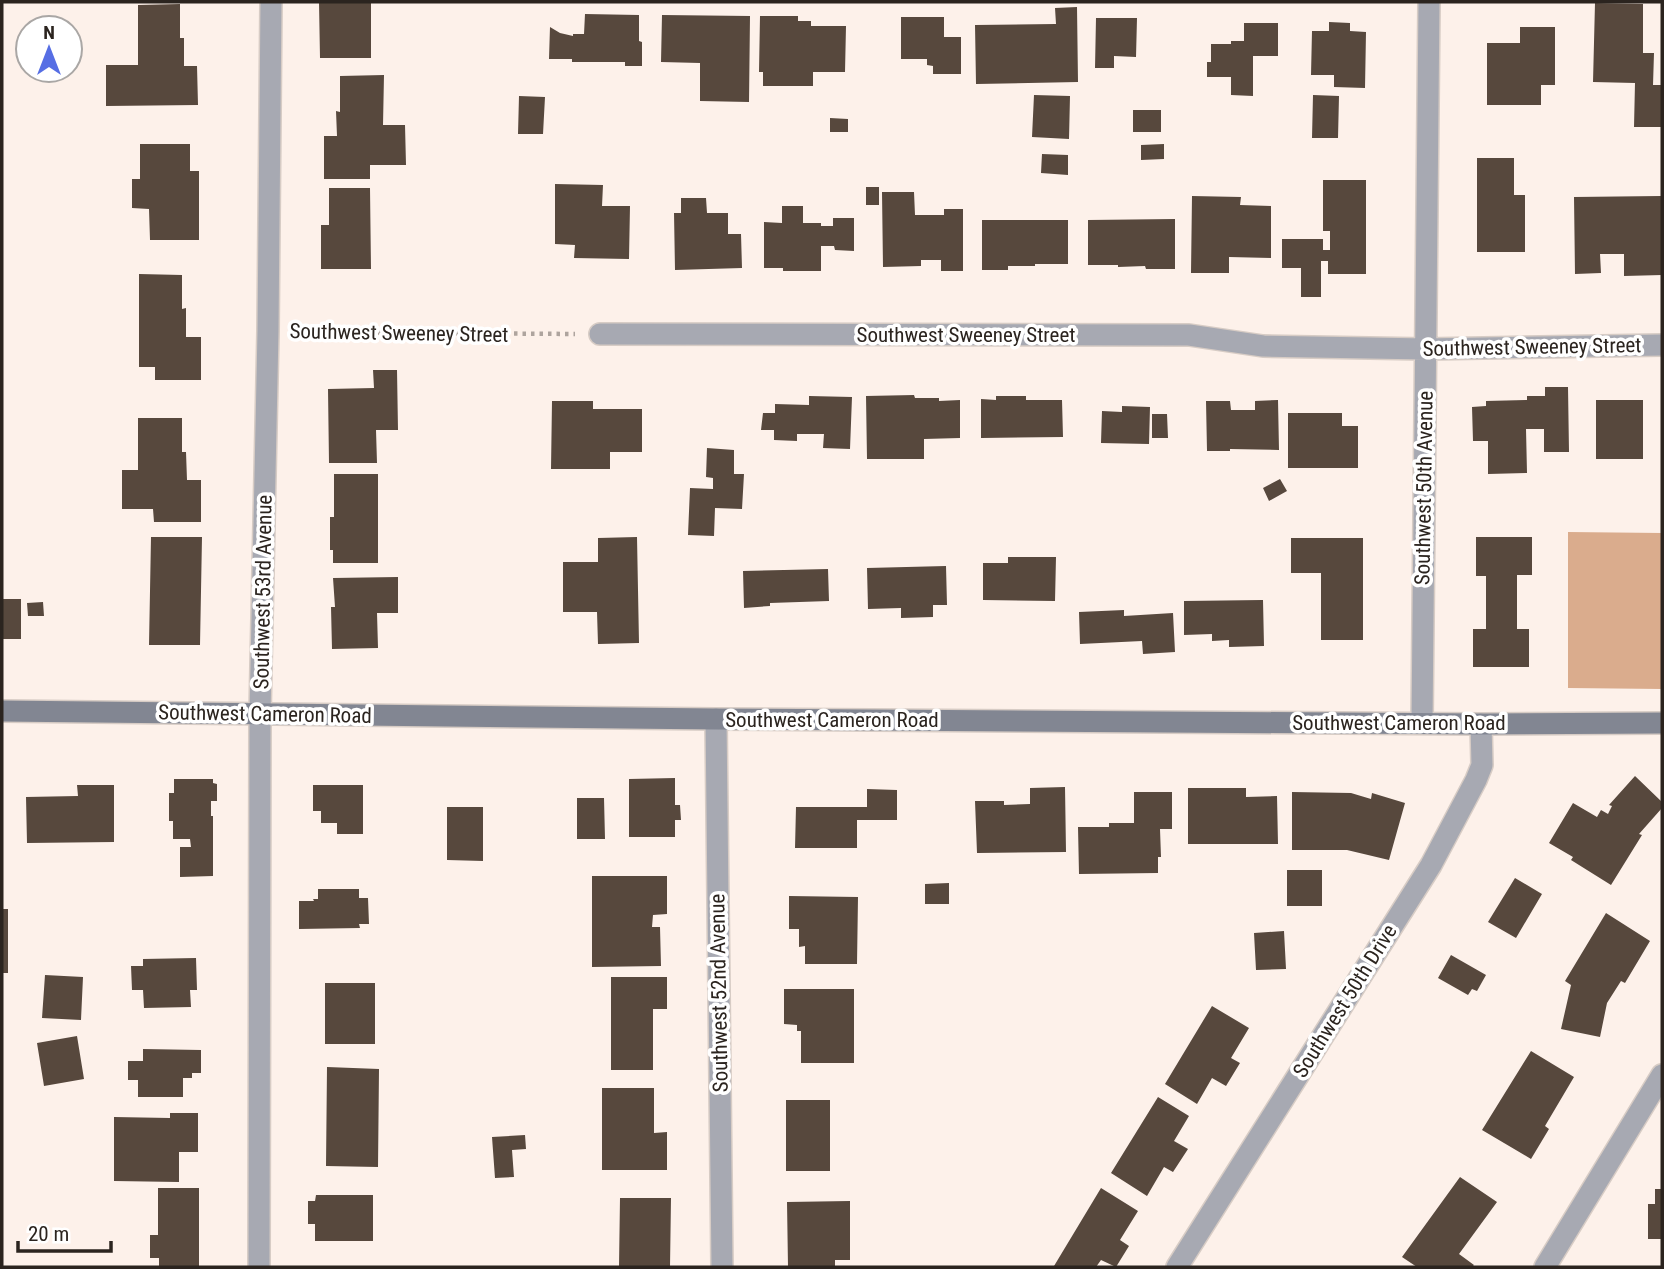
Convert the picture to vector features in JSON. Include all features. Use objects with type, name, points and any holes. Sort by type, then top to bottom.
[{"type":"street","name":"Southwest 53rd Avenue","points":[[260,1267],[260,715],[271,2]]},
{"type":"street","name":"Southwest 50th Avenue","points":[[1422,723],[1429,2]]},
{"type":"street","name":"Southwest Sweeney Street","points":[[600,334],[1189,335],[1263,346],[1426,349],[1662,345]]},
{"type":"street","name":"Southwest Cameron Road","points":[[2,710],[716,719],[1662,723]]},
{"type":"street","name":"Southwest 52nd Avenue","points":[[716,719],[722,1267]]},
{"type":"street","name":"Southwest 50th Drive","points":[[1177,1267],[1430,864],[1482,765],[1481,724]]},
{"type":"street","points":[[1545,1267],[1662,1075]]},
{"type":"path","name":"Southwest Sweeney Street","points":[[268,331],[600,334]]},
{"type":"shaded area","points":[[1568,532],[1662,533],[1662,689],[1568,688]]},
{"type":"building","points":[[319,2],[371,2],[371,58],[320,58]]},
{"type":"building","points":[[1595,3],[1643,4],[1643,53],[1654,53],[1653,85],[1662,85],[1662,127],[1634,127],[1635,83],[1593,82]]},
{"type":"building","points":[[180,4],[180,38],[184,38],[184,66],[197,66],[198,105],[106,106],[106,65],[138,65],[138,5]]},
{"type":"building","points":[[1077,7],[1078,82],[976,84],[975,25],[1056,24],[1055,8]]},
{"type":"building","points":[[585,14],[639,15],[642,66],[625,66],[625,62],[549,59],[550,27],[573,36],[584,34]]},
{"type":"building","points":[[662,15],[750,16],[749,102],[700,101],[700,63],[661,62]]},
{"type":"building","points":[[760,16],[798,16],[798,21],[811,21],[811,26],[846,26],[845,72],[813,72],[813,86],[763,86],[763,72],[759,72]]},
{"type":"building","points":[[901,17],[944,17],[944,37],[961,37],[961,74],[933,74],[933,66],[927,65],[927,59],[901,59]]},
{"type":"building","points":[[1096,18],[1137,18],[1136,57],[1114,56],[1114,68],[1095,68]]},
{"type":"building","points":[[1329,22],[1350,23],[1350,31],[1366,32],[1365,88],[1334,87],[1334,75],[1311,75],[1312,31],[1329,31]]},
{"type":"building","points":[[1244,23],[1278,23],[1278,56],[1253,56],[1253,96],[1231,95],[1231,77],[1207,77],[1207,62],[1211,62],[1211,44],[1244,41]]},
{"type":"building","points":[[1520,27],[1555,27],[1555,85],[1541,85],[1541,105],[1487,105],[1487,43],[1520,43]]},
{"type":"building","points":[[384,75],[383,125],[405,125],[406,165],[370,165],[370,179],[324,179],[324,136],[337,136],[336,111],[340,112],[340,76]]},
{"type":"building","points":[[1034,95],[1070,96],[1069,139],[1032,137]]},
{"type":"building","points":[[1313,95],[1339,96],[1338,138],[1312,138]]},
{"type":"building","points":[[519,96],[545,97],[543,134],[518,134]]},
{"type":"building","points":[[1133,110],[1161,110],[1161,132],[1133,132]]},
{"type":"building","points":[[830,118],[848,119],[848,132],[830,132]]},
{"type":"building","points":[[140,144],[190,144],[190,171],[199,171],[199,240],[150,240],[149,209],[132,208],[132,179],[140,179]]},
{"type":"building","points":[[1164,144],[1164,159],[1141,160],[1141,145]]},
{"type":"building","points":[[1042,154],[1068,155],[1068,175],[1041,173]]},
{"type":"building","points":[[1477,158],[1514,158],[1514,195],[1525,195],[1525,252],[1477,252]]},
{"type":"building","points":[[1323,180],[1366,180],[1366,274],[1328,274],[1328,261],[1321,261],[1321,297],[1301,297],[1301,268],[1282,268],[1282,239],[1323,239],[1323,250],[1330,250],[1330,231],[1323,231]]},
{"type":"building","points":[[555,184],[603,185],[602,206],[630,206],[629,259],[574,258],[575,245],[555,244]]},
{"type":"building","points":[[866,187],[879,187],[879,205],[866,205]]},
{"type":"building","points":[[329,188],[370,188],[371,269],[321,269],[321,225],[329,225]]},
{"type":"building","points":[[882,192],[914,192],[915,215],[944,215],[944,209],[963,209],[963,271],[941,271],[941,260],[921,260],[921,266],[883,267]]},
{"type":"building","points":[[1192,196],[1241,197],[1240,205],[1271,206],[1271,258],[1229,257],[1229,273],[1191,273]]},
{"type":"building","points":[[1661,196],[1662,275],[1624,276],[1624,254],[1600,254],[1601,273],[1575,274],[1574,197]]},
{"type":"building","points":[[681,198],[706,198],[707,213],[728,213],[728,234],[741,234],[742,268],[675,270],[674,213],[681,213]]},
{"type":"building","points":[[782,206],[803,206],[803,223],[821,223],[821,226],[833,226],[833,218],[854,218],[854,251],[821,246],[821,271],[764,268],[764,222],[782,223]]},
{"type":"building","points":[[1175,219],[1175,269],[1088,265],[1088,220]]},
{"type":"building","points":[[982,220],[1068,220],[1068,264],[1035,264],[1008,266],[1008,270],[982,270]]},
{"type":"building","points":[[139,274],[182,275],[182,309],[186,308],[186,337],[201,337],[201,380],[155,380],[155,367],[139,367]]},
{"type":"building","points":[[373,370],[397,370],[398,430],[376,430],[377,463],[329,463],[328,389],[374,388]]},
{"type":"building","points":[[1545,387],[1568,387],[1569,452],[1544,452],[1544,429],[1526,429],[1527,473],[1488,474],[1488,441],[1473,441],[1472,407],[1486,406],[1486,401],[1527,400],[1527,396],[1545,396]]},
{"type":"building","points":[[914,395],[915,398],[939,398],[939,401],[960,400],[960,438],[924,439],[924,459],[867,459],[866,396]]},
{"type":"building","points":[[809,396],[852,397],[850,449],[823,448],[824,434],[797,434],[797,441],[774,440],[774,430],[761,430],[763,413],[775,413],[775,404],[809,405]]},
{"type":"building","points":[[996,396],[1026,396],[1026,400],[1062,400],[1063,437],[981,438],[981,399],[996,400]]},
{"type":"building","points":[[1278,400],[1279,450],[1207,451],[1206,401],[1230,401],[1231,410],[1255,410],[1255,401]]},
{"type":"building","points":[[1596,400],[1643,400],[1643,459],[1596,459]]},
{"type":"building","points":[[552,401],[593,401],[593,409],[642,409],[642,452],[610,452],[610,469],[551,469]]},
{"type":"building","points":[[1122,406],[1150,407],[1149,444],[1101,443],[1102,411],[1122,412]]},
{"type":"building","points":[[1288,413],[1342,413],[1342,426],[1358,426],[1358,468],[1288,468]]},
{"type":"building","points":[[1152,414],[1167,414],[1168,438],[1152,438]]},
{"type":"building","points":[[138,418],[182,418],[182,452],[186,452],[187,480],[201,480],[201,522],[154,522],[153,509],[122,509],[122,470],[138,470]]},
{"type":"building","points":[[707,448],[734,450],[734,474],[744,474],[742,509],[715,508],[714,536],[688,535],[690,488],[713,489],[713,478],[706,477]]},
{"type":"building","points":[[334,474],[378,474],[378,563],[333,563],[333,550],[330,550],[330,517],[334,517]]},
{"type":"building","points":[[1280,479],[1287,491],[1269,501],[1263,488]]},
{"type":"building","points":[[151,537],[202,537],[200,645],[149,645]]},
{"type":"building","points":[[637,537],[639,643],[598,644],[597,612],[563,612],[563,562],[598,562],[598,538]]},
{"type":"building","points":[[1476,537],[1532,537],[1532,575],[1517,575],[1517,629],[1529,629],[1529,667],[1473,667],[1473,629],[1486,629],[1486,576],[1476,576]]},
{"type":"building","points":[[1291,538],[1363,538],[1363,640],[1321,640],[1321,573],[1291,573]]},
{"type":"building","points":[[1008,557],[1056,557],[1055,601],[983,600],[983,563],[1008,563]]},
{"type":"building","points":[[946,566],[947,605],[933,605],[933,617],[901,618],[901,608],[868,609],[867,568]]},
{"type":"building","points":[[828,569],[829,601],[770,603],[770,606],[744,608],[743,571]]},
{"type":"building","points":[[398,577],[398,613],[377,613],[378,648],[332,649],[331,607],[335,607],[333,578]]},
{"type":"building","points":[[2,599],[21,599],[21,639],[2,639]]},
{"type":"building","points":[[1263,600],[1264,646],[1229,647],[1229,640],[1212,641],[1212,634],[1184,635],[1184,601]]},
{"type":"building","points":[[43,602],[44,616],[28,616],[27,603]]},
{"type":"building","points":[[1124,610],[1124,616],[1173,613],[1175,652],[1143,654],[1142,641],[1080,644],[1079,612]]},
{"type":"building","points":[[1635,776],[1662,802],[1662,808],[1639,834],[1642,835],[1611,885],[1549,843],[1573,803],[1597,817],[1601,810],[1608,814],[1612,806],[1609,805]]},
{"type":"building","points":[[675,778],[675,805],[680,805],[681,820],[675,820],[675,837],[629,837],[629,779]]},
{"type":"building","points":[[174,779],[213,779],[213,783],[217,784],[217,801],[211,801],[213,876],[180,877],[180,847],[191,847],[190,839],[173,839],[173,821],[169,821],[169,793],[174,793]]},
{"type":"building","points":[[77,785],[114,785],[114,842],[27,843],[26,797],[78,796]]},
{"type":"building","points":[[313,785],[363,785],[363,834],[337,834],[337,823],[321,823],[321,811],[313,811]]},
{"type":"building","points":[[1065,787],[1066,852],[977,853],[975,801],[1004,801],[1004,805],[1030,804],[1030,788]]},
{"type":"building","points":[[1188,788],[1246,788],[1246,797],[1277,796],[1278,844],[1188,844]]},
{"type":"building","points":[[867,789],[897,790],[897,820],[857,820],[857,848],[795,848],[796,807],[867,807]]},
{"type":"building","points":[[1134,792],[1172,792],[1172,829],[1160,829],[1161,857],[1158,857],[1158,873],[1079,874],[1078,827],[1109,827],[1109,823],[1134,823]]},
{"type":"building","points":[[1292,792],[1351,793],[1371,799],[1372,793],[1405,803],[1389,860],[1347,850],[1292,850]]},
{"type":"building","points":[[577,798],[604,798],[605,839],[577,839]]},
{"type":"building","points":[[447,807],[483,807],[483,861],[447,860]]},
{"type":"building","points":[[1287,870],[1322,870],[1322,906],[1287,906]]},
{"type":"building","points":[[592,876],[667,876],[667,914],[653,915],[652,927],[660,927],[661,966],[592,967]]},
{"type":"building","points":[[1515,878],[1542,894],[1516,938],[1488,922]]},
{"type":"building","points":[[949,883],[949,904],[925,904],[925,884]]},
{"type":"building","points":[[318,889],[359,889],[359,898],[368,898],[369,924],[359,924],[360,928],[299,929],[299,901],[318,899]]},
{"type":"building","points":[[789,896],[858,897],[857,964],[805,964],[805,946],[799,947],[799,929],[789,929]]},
{"type":"building","points":[[2,909],[8,909],[8,973],[2,973]]},
{"type":"building","points":[[1606,913],[1650,941],[1625,983],[1621,981],[1607,1003],[1600,1037],[1561,1029],[1571,985],[1565,981]]},
{"type":"building","points":[[1284,931],[1286,969],[1256,970],[1254,933]]},
{"type":"building","points":[[1451,955],[1486,975],[1477,991],[1472,989],[1468,995],[1438,978]]},
{"type":"building","points":[[196,958],[197,990],[190,990],[191,1007],[144,1008],[143,990],[132,990],[131,966],[143,966],[143,959]]},
{"type":"building","points":[[45,975],[83,977],[81,1020],[42,1018]]},
{"type":"building","points":[[611,977],[667,977],[667,1009],[653,1009],[653,1070],[611,1070]]},
{"type":"building","points":[[325,983],[375,983],[375,1044],[325,1044]]},
{"type":"building","points":[[784,989],[854,989],[854,1063],[801,1063],[801,1031],[797,1031],[797,1025],[784,1024]]},
{"type":"building","points":[[1212,1006],[1249,1028],[1231,1058],[1240,1063],[1226,1086],[1212,1078],[1197,1104],[1165,1084]]},
{"type":"building","points":[[77,1036],[84,1079],[44,1086],[37,1043]]},
{"type":"building","points":[[143,1049],[201,1050],[201,1073],[192,1073],[192,1078],[183,1078],[183,1097],[138,1097],[138,1080],[128,1080],[128,1061],[143,1061]]},
{"type":"building","points":[[1531,1051],[1574,1077],[1545,1126],[1549,1129],[1531,1159],[1482,1130]]},
{"type":"building","points":[[327,1067],[379,1069],[378,1167],[326,1166]]},
{"type":"building","points":[[602,1088],[654,1088],[654,1133],[667,1132],[667,1170],[602,1170]]},
{"type":"building","points":[[1158,1097],[1189,1116],[1174,1141],[1188,1149],[1173,1172],[1164,1167],[1147,1196],[1111,1173]]},
{"type":"building","points":[[786,1100],[830,1100],[830,1171],[786,1171]]},
{"type":"building","points":[[170,1113],[198,1113],[198,1152],[179,1152],[179,1182],[114,1181],[114,1117],[170,1118]]},
{"type":"building","points":[[525,1135],[526,1149],[512,1150],[514,1177],[495,1178],[492,1137]]},
{"type":"building","points":[[1460,1177],[1497,1202],[1459,1254],[1474,1265],[1417,1267],[1402,1257]]},
{"type":"building","points":[[158,1188],[199,1188],[199,1267],[159,1267],[159,1258],[150,1258],[150,1235],[158,1235]]},
{"type":"building","points":[[1101,1188],[1138,1211],[1120,1240],[1129,1246],[1116,1267],[1101,1260],[1096,1267],[1054,1266]]},
{"type":"building","points":[[1655,1189],[1662,1189],[1662,1239],[1648,1239],[1648,1204],[1655,1204]]},
{"type":"building","points":[[316,1195],[373,1195],[373,1241],[315,1241],[315,1224],[308,1224],[308,1201],[315,1201]]},
{"type":"building","points":[[620,1198],[671,1198],[670,1267],[619,1267]]},
{"type":"building","points":[[850,1201],[850,1260],[835,1260],[835,1267],[788,1267],[787,1202]]}]
